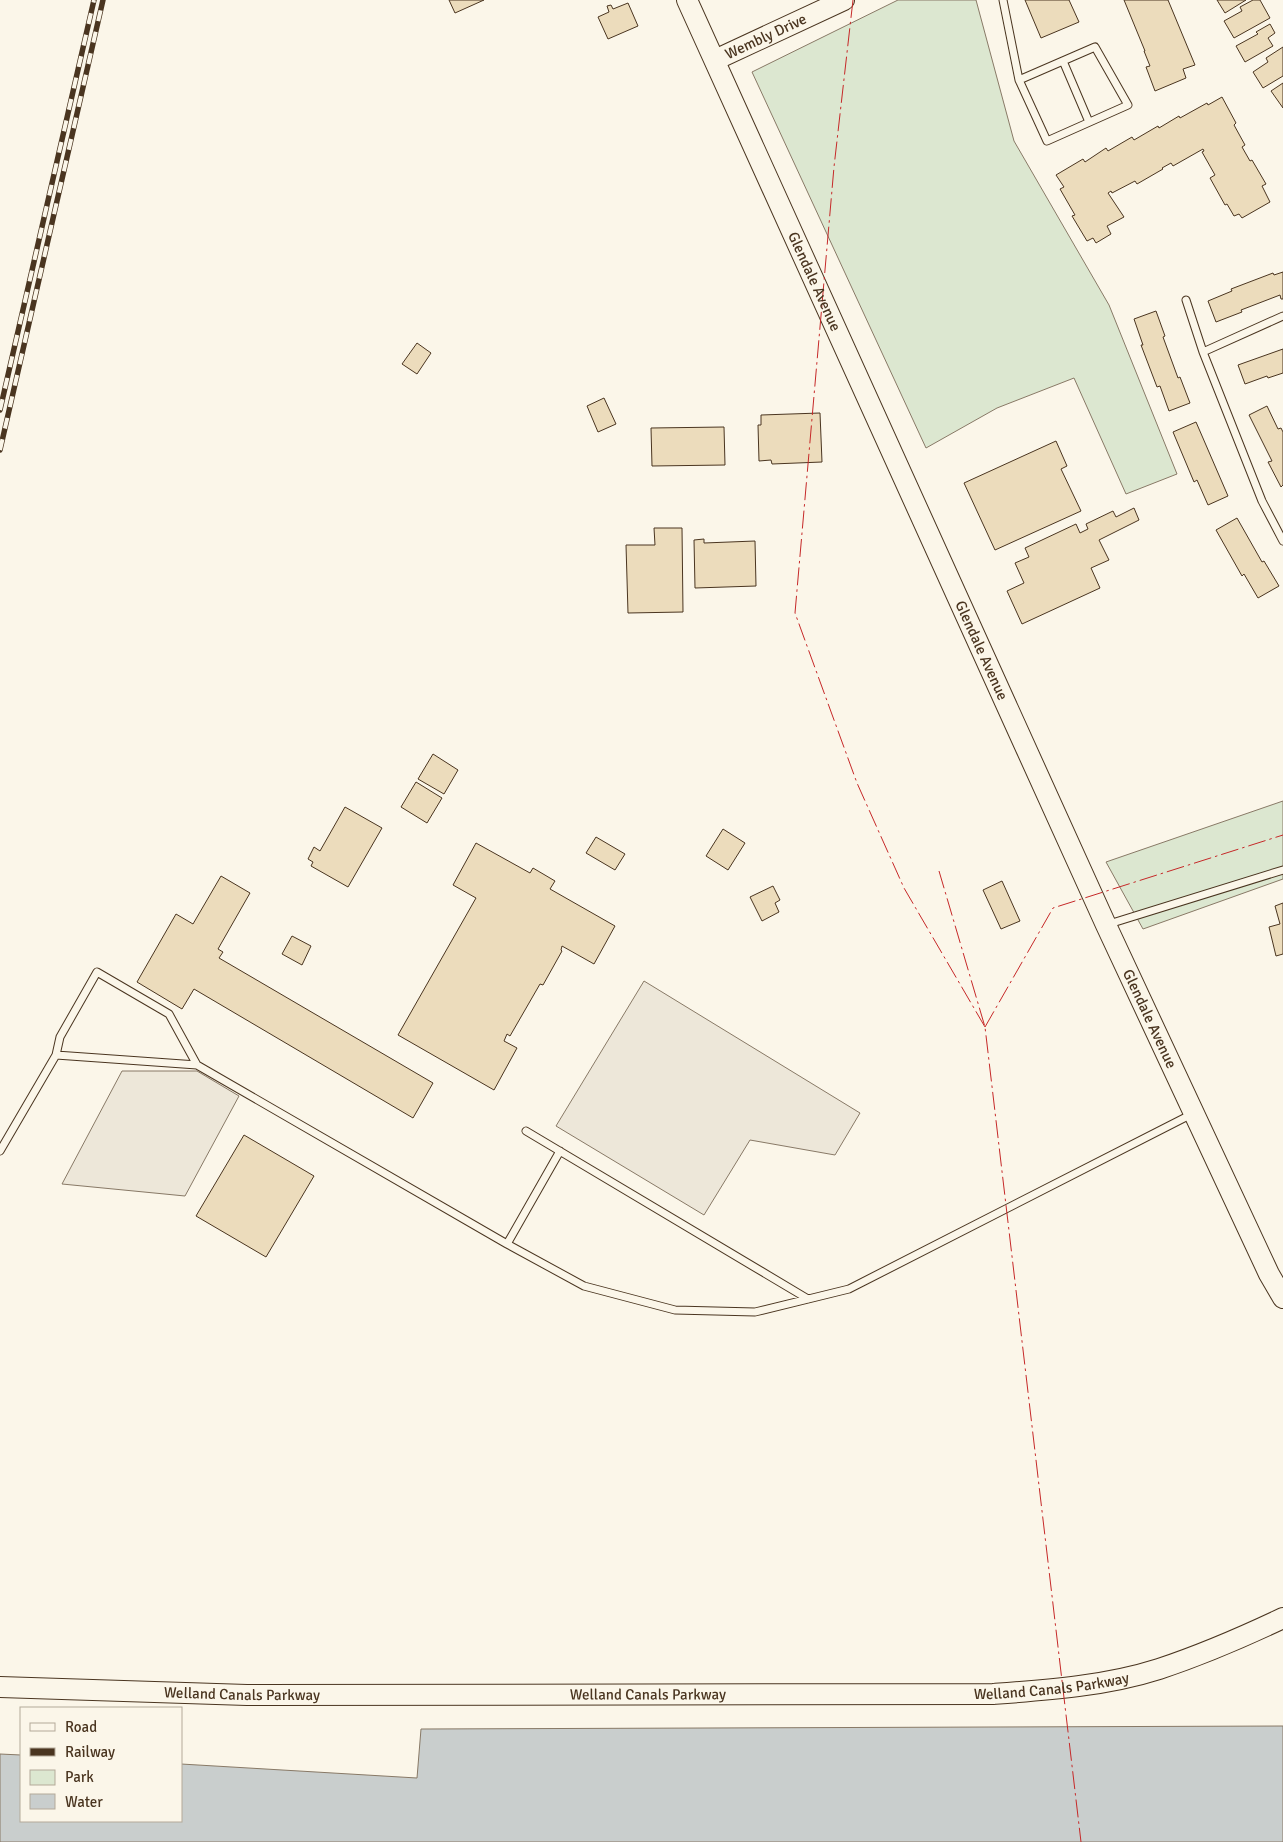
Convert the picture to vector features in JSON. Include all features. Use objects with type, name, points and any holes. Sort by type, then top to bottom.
[{"type":"street","name":"Glendale Avenue","points":[[687,0],[1106,925],[1269,1274],[1283,1298]]},
{"type":"street","name":"Wembly Drive","points":[[714,60],[844,0]]},
{"type":"street","name":"Welland Canals Parkway","points":[[0,1687],[247,1695],[993,1694],[1075,1686],[1158,1669],[1229,1642],[1283,1618]]},
{"type":"lane","points":[[1003,0],[1019,80],[1047,141],[1128,105],[1095,47],[1019,80]]},
{"type":"lane","points":[[1063,61],[1089,122]]},
{"type":"lane","points":[[1186,300],[1203,352],[1262,501],[1283,541]]},
{"type":"lane","points":[[1203,352],[1283,316]]},
{"type":"lane","points":[[1106,925],[1283,870]]},
{"type":"lane","points":[[0,1151],[56,1055],[60,1037],[97,972],[169,1014],[197,1065]]},
{"type":"lane","points":[[56,1055],[197,1065],[507,1244],[584,1286],[675,1310],[755,1312],[849,1289],[1194,1114]]},
{"type":"lane","points":[[526,1131],[808,1299]]},
{"type":"lane","points":[[507,1244],[560,1151]]},
{"type":"green space","points":[[898,0],[976,0],[1014,141],[1109,305],[1177,474],[1126,494],[1074,378],[997,408],[926,448],[752,72]]},
{"type":"green space","points":[[1283,801],[1283,879],[1143,929],[1106,862]]},
{"type":"shaded area","points":[[644,981],[860,1113],[835,1155],[750,1140],[704,1215],[556,1126]]},
{"type":"shaded area","points":[[122,1071],[197,1071],[239,1096],[185,1196],[62,1184]]},
{"type":"water","points":[[1283,1726],[1283,1842],[0,1842],[0,1754],[20,1755],[20,1822],[182,1822],[182,1764],[417,1778],[421,1729]]},
{"type":"building","points":[[449,0],[484,0],[455,13]]},
{"type":"building","points":[[1025,0],[1069,0],[1079,22],[1041,38]]},
{"type":"building","points":[[1124,0],[1168,0],[1195,65],[1183,69],[1186,78],[1155,91],[1146,67],[1150,66],[1145,51]]},
{"type":"building","points":[[1217,0],[1246,0],[1225,13]]},
{"type":"building","points":[[1253,0],[1260,0],[1270,18],[1234,38],[1224,21],[1242,11],[1240,7]]},
{"type":"building","points":[[628,3],[638,26],[608,39],[598,17],[609,12],[607,6],[611,5],[613,9]]},
{"type":"building","points":[[1270,24],[1275,33],[1268,38],[1273,46],[1245,62],[1236,46],[1258,34],[1256,32]]},
{"type":"building","points":[[1283,47],[1283,76],[1263,88],[1253,72],[1268,62],[1266,58]]},
{"type":"building","points":[[1283,83],[1283,108],[1271,91]]},
{"type":"building","points":[[1222,97],[1245,145],[1242,147],[1266,184],[1262,186],[1270,202],[1242,218],[1239,214],[1234,216],[1227,204],[1225,205],[1210,178],[1215,175],[1202,152],[1204,151],[1203,149],[1173,166],[1171,163],[1137,184],[1135,181],[1112,193],[1111,191],[1108,193],[1124,217],[1107,226],[1111,234],[1096,243],[1093,238],[1087,241],[1072,216],[1075,215],[1060,189],[1064,187],[1056,175],[1083,159],[1085,162],[1106,148],[1108,151],[1132,137],[1134,140],[1158,126],[1159,128],[1179,116],[1180,118]]},
{"type":"building","points":[[1283,272],[1283,299],[1281,299],[1280,295],[1216,322],[1208,301],[1232,291],[1231,289],[1273,273],[1274,275]]},
{"type":"building","points":[[1156,311],[1178,378],[1180,377],[1190,403],[1169,411],[1160,386],[1157,387],[1141,345],[1143,345],[1134,319]]},
{"type":"building","points":[[417,343],[431,353],[417,374],[402,364]]},
{"type":"building","points":[[1283,349],[1283,373],[1268,378],[1267,376],[1245,384],[1238,365]]},
{"type":"building","points":[[604,398],[616,424],[598,432],[587,406]]},
{"type":"building","points":[[1267,406],[1278,429],[1281,428],[1283,432],[1283,485],[1281,487],[1268,462],[1272,461],[1249,415]]},
{"type":"building","points":[[820,413],[822,462],[772,464],[771,460],[759,461],[758,425],[761,425],[761,415]]},
{"type":"building","points":[[1196,422],[1228,496],[1208,505],[1197,480],[1194,482],[1173,432]]},
{"type":"building","points":[[724,427],[725,465],[652,466],[651,428]]},
{"type":"building","points":[[1056,441],[1067,466],[1061,469],[1081,511],[995,550],[964,483]]},
{"type":"building","points":[[1134,508],[1139,520],[1099,540],[1109,560],[1091,568],[1100,588],[1022,624],[1007,591],[1024,583],[1015,563],[1029,557],[1025,548],[1076,524],[1080,533],[1088,529],[1086,524],[1113,511],[1116,517]]},
{"type":"building","points":[[1237,518],[1262,562],[1264,561],[1279,586],[1258,598],[1244,574],[1242,576],[1216,530]]},
{"type":"building","points":[[654,528],[682,528],[683,612],[628,613],[626,545],[655,545]]},
{"type":"building","points":[[704,539],[704,543],[755,541],[756,586],[695,588],[694,540]]},
{"type":"building","points":[[433,754],[458,770],[444,794],[418,779]]},
{"type":"building","points":[[416,782],[442,798],[427,823],[401,807]]},
{"type":"building","points":[[345,807],[382,828],[348,887],[311,866],[313,862],[308,859],[314,847],[320,851]]},
{"type":"building","points":[[723,829],[745,843],[728,870],[706,856]]},
{"type":"building","points":[[596,837],[625,854],[615,870],[586,853]]},
{"type":"building","points":[[476,843],[530,873],[533,868],[555,881],[550,889],[615,926],[594,964],[562,946],[562,951],[543,985],[540,984],[510,1036],[507,1034],[504,1041],[517,1048],[494,1090],[398,1035],[476,898],[453,885]]},
{"type":"building","points":[[221,876],[250,893],[218,949],[223,952],[219,958],[433,1083],[413,1118],[194,989],[182,1009],[137,982],[176,914],[193,924]]},
{"type":"building","points":[[1002,881],[1020,921],[1001,929],[983,890]]},
{"type":"building","points":[[773,886],[780,900],[775,903],[779,912],[762,921],[750,897]]},
{"type":"building","points":[[1283,903],[1283,954],[1276,956],[1269,927],[1280,924],[1275,906]]},
{"type":"building","points":[[292,936],[311,946],[302,965],[282,954]]},
{"type":"building","points":[[244,1135],[314,1176],[266,1257],[196,1216]]},
{"type":"railway","points":[[0,410],[94,0]]},
{"type":"railway","points":[[0,450],[103,0]]},
{"type":"power","points":[[853,0],[834,167],[795,613],[857,783],[904,888],[985,1027]]},
{"type":"power","points":[[985,1027],[1053,908],[1283,835]]},
{"type":"power","points":[[939,871],[985,1027],[1081,1842]]}]
